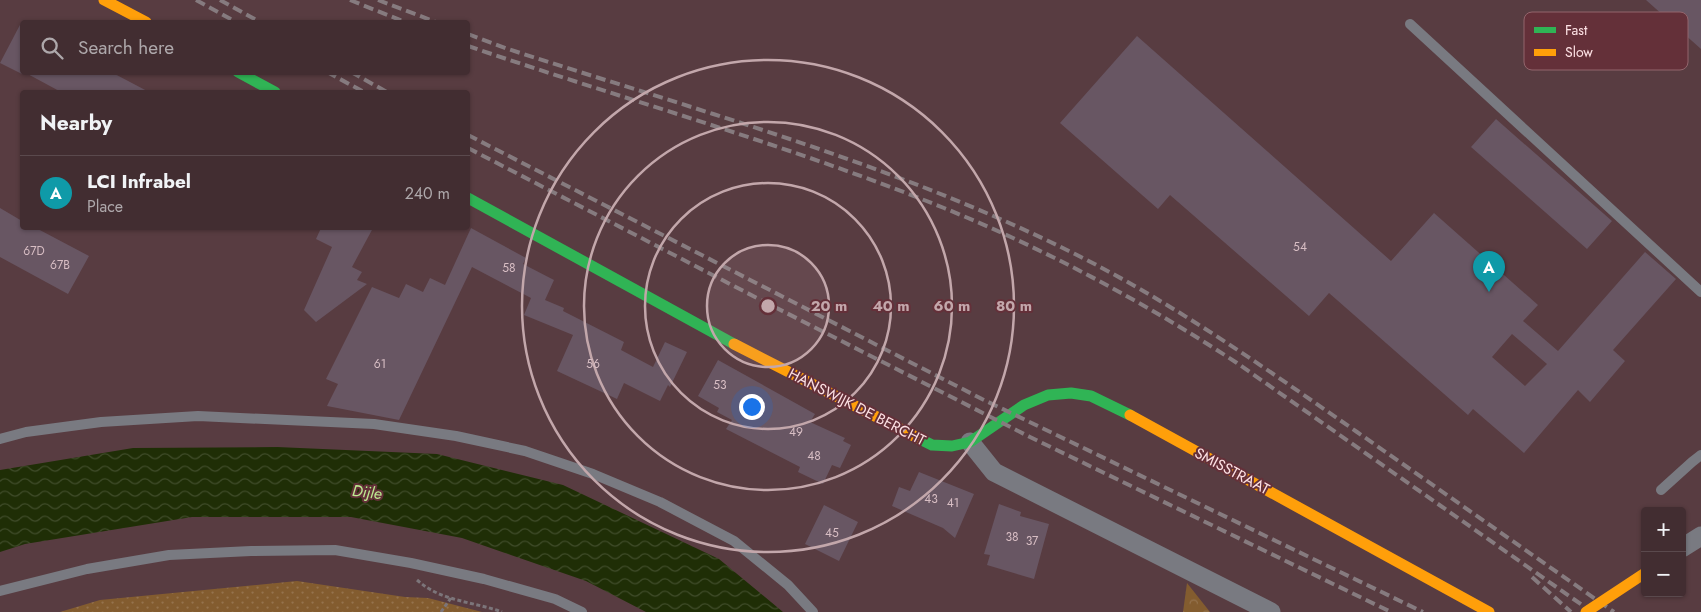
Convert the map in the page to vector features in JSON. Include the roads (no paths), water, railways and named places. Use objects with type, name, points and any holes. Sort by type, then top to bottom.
[{"type":"street","points":[[104,0],[142,20]]},
{"type":"street","points":[[244,75],[271,90]]},
{"type":"street","name":"HANSWIJK DE BERCHT","points":[[470,199],[731,342],[932,445],[952,446],[970,442]]},
{"type":"street","name":"SMISSTRAAT","points":[[970,442],[1024,405],[1048,395],[1071,393],[1091,396],[1112,405],[1490,612]]},
{"type":"street","points":[[970,442],[994,472],[1271,612]]},
{"type":"street","points":[[1686,545],[1701,536]]},
{"type":"street","points":[[1586,612],[1641,576]]},
{"type":"lane","points":[[1410,24],[1701,292]]},
{"type":"lane","points":[[0,439],[26,432],[100,422],[198,416],[374,424],[456,436],[534,454],[593,474],[660,502],[734,541],[788,585],[813,612]]},
{"type":"lane","points":[[1662,490],[1701,456]]},
{"type":"lane","points":[[0,591],[87,569],[168,555],[334,550],[411,563],[484,579],[555,599],[582,612]]},
{"type":"water","name":"Dijle","points":[[277,447],[437,454],[563,485],[719,559],[783,612],[646,612],[586,581],[462,538],[351,517],[192,517],[25,544],[0,552],[0,470],[133,448]]},
{"type":"railway","points":[[196,0],[232,20]]},
{"type":"railway","points":[[220,0],[256,20]]},
{"type":"railway","points":[[350,0],[400,20]]},
{"type":"railway","points":[[378,0],[431,20]]},
{"type":"railway","points":[[470,35],[508,49],[724,117],[867,166],[1007,222],[1075,254],[1184,315],[1254,361],[1614,612]]},
{"type":"railway","points":[[470,47],[767,143],[886,185],[982,224],[1057,259],[1131,298],[1237,363],[1592,612]]},
{"type":"railway","points":[[333,75],[360,90]]},
{"type":"railway","points":[[356,75],[383,90]]},
{"type":"railway","points":[[470,136],[982,399],[1423,612]]},
{"type":"railway","points":[[470,149],[1030,437],[1391,612]]},
{"type":"railway","points":[[1532,577],[1571,612]]},
{"type":"place","name":"LCI Infrabel","points":[[1489,292]]}]
